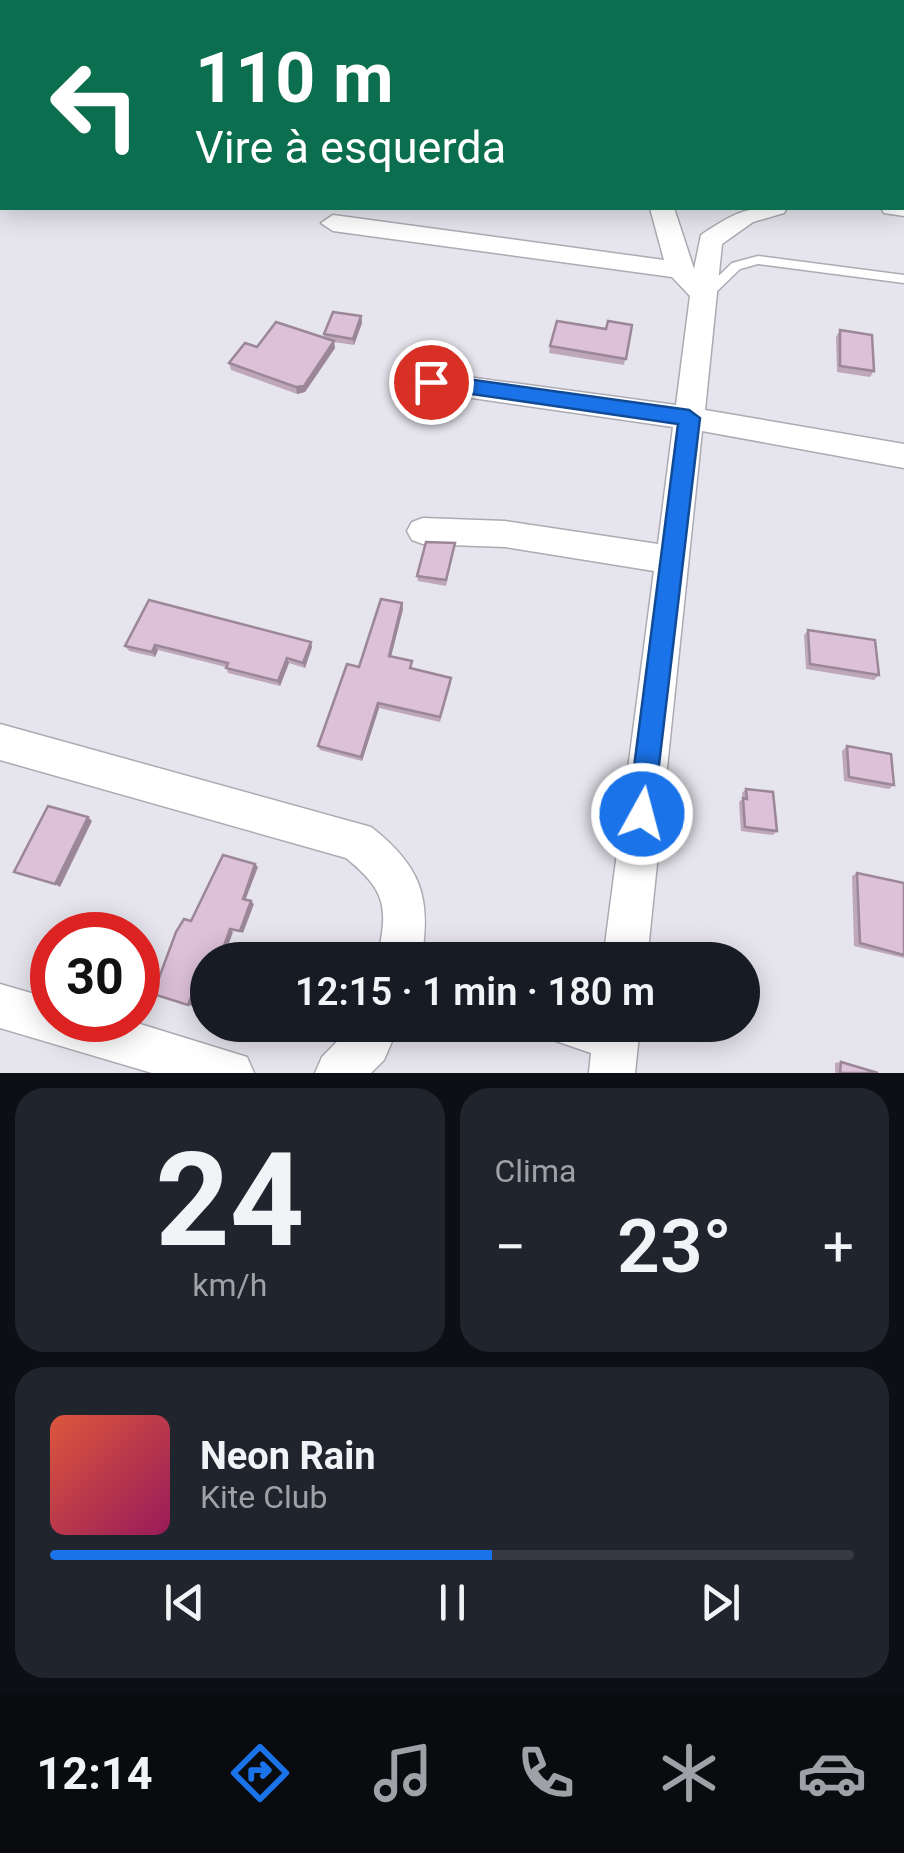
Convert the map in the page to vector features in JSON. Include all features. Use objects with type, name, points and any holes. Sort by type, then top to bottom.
[{"type":"street","points":[[663,210],[680,270],[705,296]]},
{"type":"street","points":[[627,942],[710,241],[744,217],[768,210]]},
{"type":"street","points":[[334,222],[680,270]]},
{"type":"street","points":[[431,382],[689,418],[904,456]]},
{"type":"street","points":[[423,531],[505,534],[672,560]]},
{"type":"street","points":[[0,742],[357,841],[386,863],[404,888],[403,942]]},
{"type":"street","points":[[0,1006],[231,1073]]},
{"type":"street","points":[[338,1073],[369,1042]]},
{"type":"lane","points":[[705,296],[736,266],[758,260],[904,279]]},
{"type":"building","points":[[333,312],[361,316],[353,339],[324,334]]},
{"type":"building","points":[[557,321],[606,329],[608,321],[632,325],[626,359],[550,346]]},
{"type":"building","points":[[276,322],[334,341],[304,386],[296,387],[229,363],[245,343],[257,347]]},
{"type":"building","points":[[840,330],[872,335],[874,371],[840,366]]},
{"type":"building","points":[[426,542],[455,543],[446,580],[417,576]]},
{"type":"building","points":[[381,599],[402,603],[389,656],[412,661],[410,668],[451,678],[440,717],[378,703],[361,757],[318,746],[347,664],[359,667]]},
{"type":"building","points":[[149,600],[311,642],[303,663],[287,658],[278,681],[226,668],[228,663],[155,645],[152,652],[125,646]]},
{"type":"building","points":[[808,630],[875,640],[879,675],[810,664]]},
{"type":"building","points":[[847,746],[891,754],[894,785],[849,777]]},
{"type":"building","points":[[746,789],[773,792],[777,831],[745,827]]},
{"type":"building","points":[[48,806],[88,817],[55,884],[14,872]]},
{"type":"building","points":[[223,855],[255,864],[243,899],[251,901],[240,931],[230,929],[225,942],[190,942],[188,1005],[160,996],[160,975],[176,932],[184,919],[191,921]]},
{"type":"building","points":[[857,873],[904,883],[904,955],[860,943]]},
{"type":"building","points":[[841,1062],[878,1073],[840,1073]]},
{"type":"route","points":[[431,382],[482,386],[689,418],[642,814]]}]
